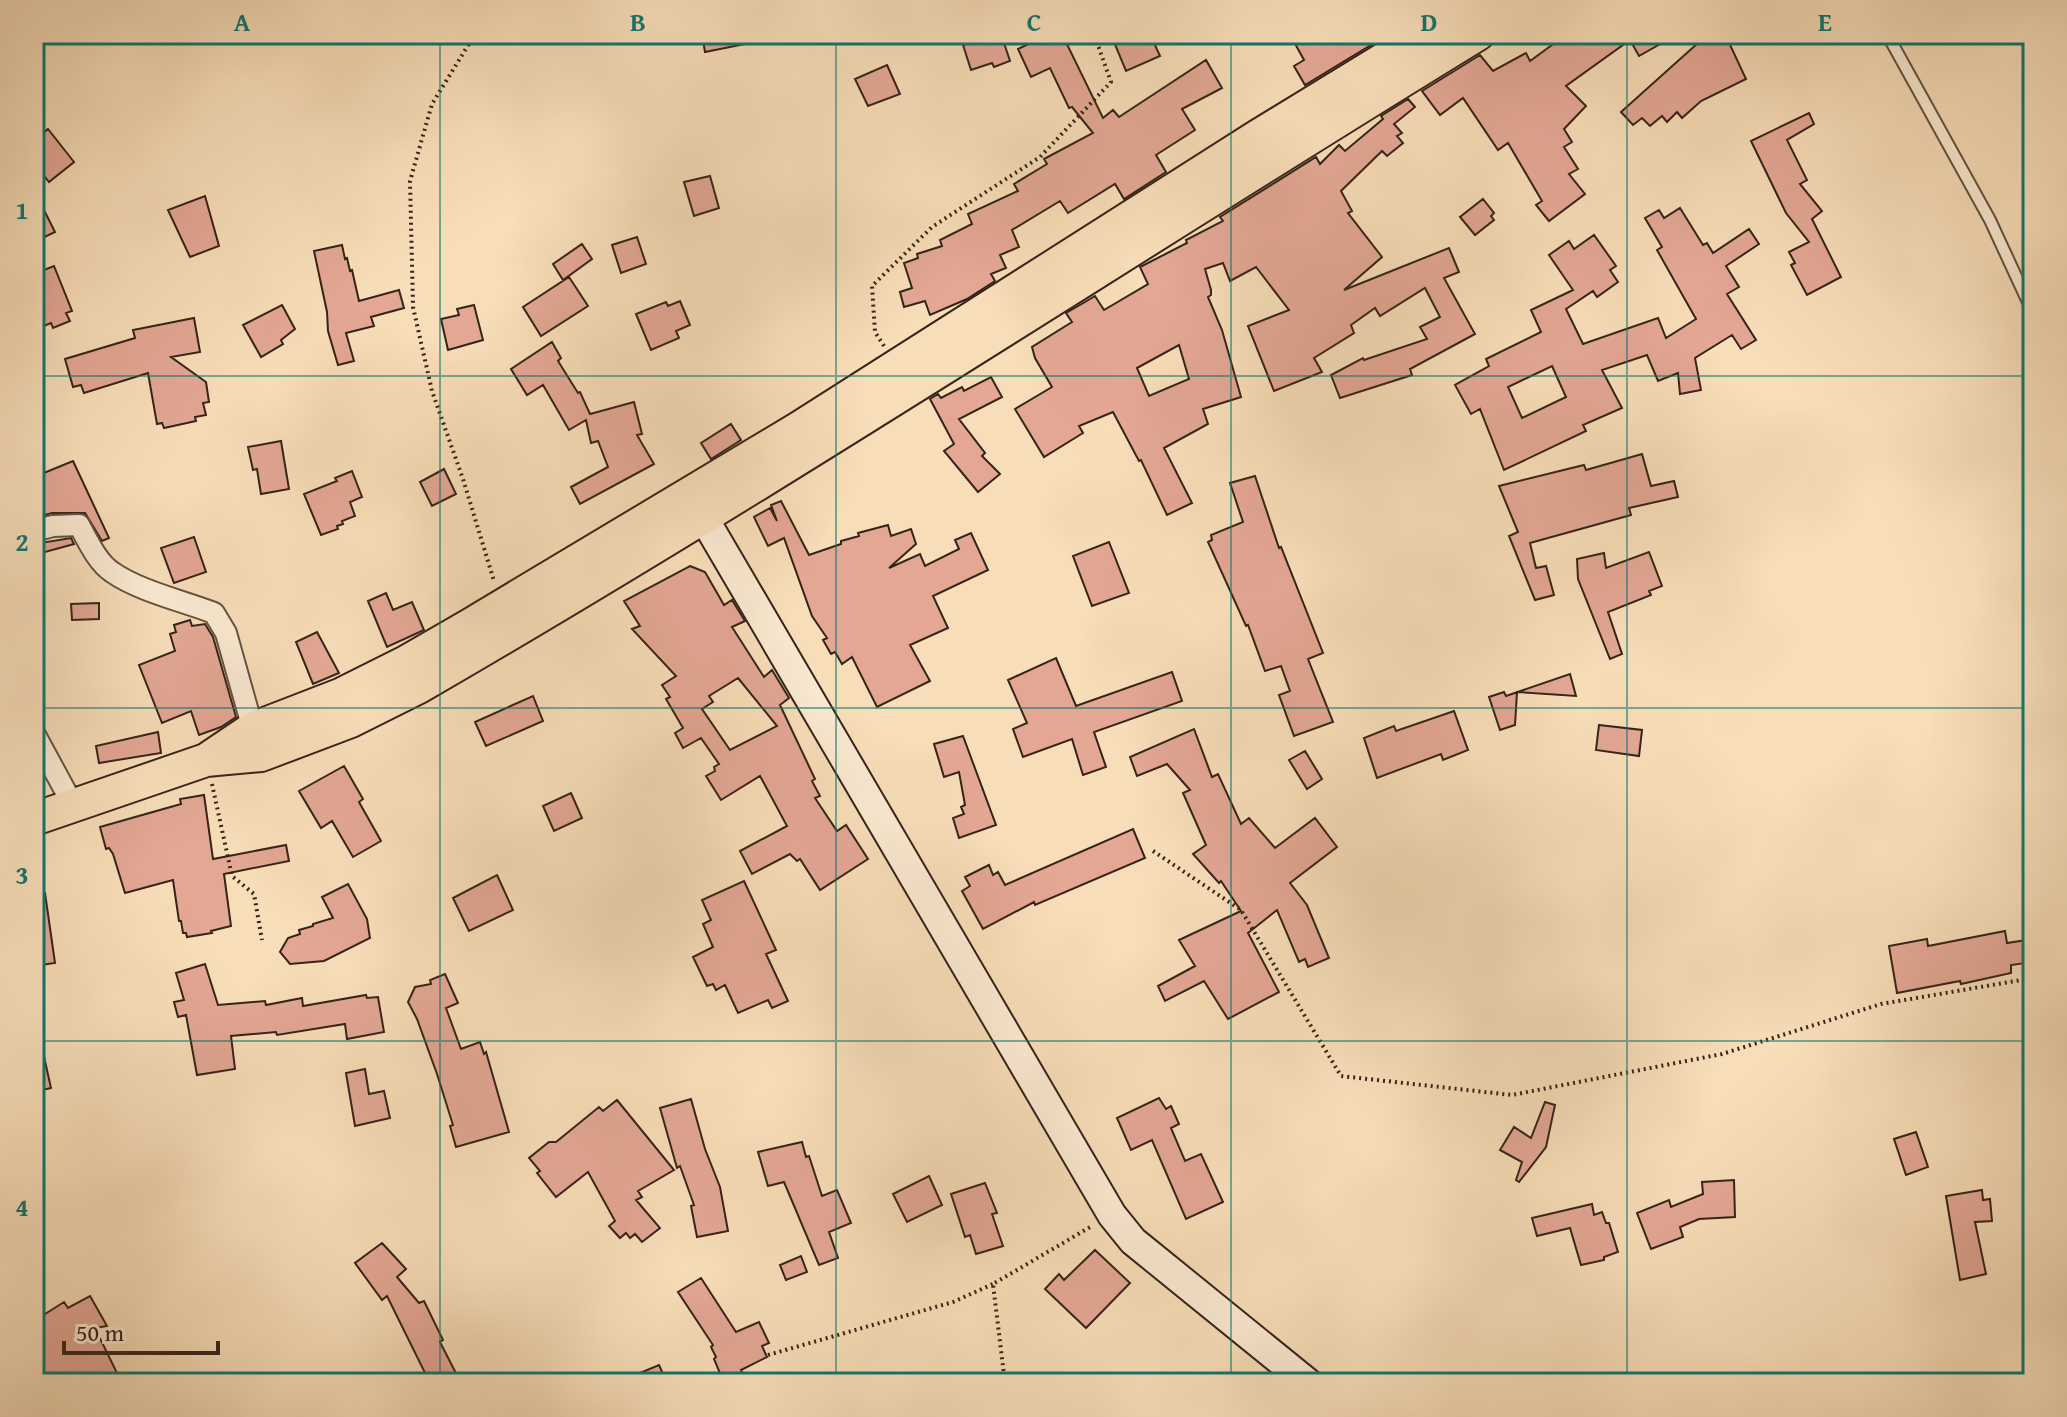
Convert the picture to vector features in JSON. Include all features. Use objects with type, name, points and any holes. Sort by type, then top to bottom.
[{"type":"main road","points":[[34,819],[256,742],[351,721],[419,687],[696,505],[799,428],[896,365],[1425,34]]},
{"type":"main road","points":[[256,742],[406,662],[501,606],[696,505],[813,452],[1273,160],[1478,34]]},
{"type":"street","points":[[696,505],[1112,1215],[1133,1241],[1308,1383]]},
{"type":"street","points":[[34,531],[53,526],[79,525],[110,571],[133,584],[214,613],[226,633],[256,742]]},
{"type":"street","points":[[34,733],[73,805]]},
{"type":"lane","points":[[1887,34],[1990,220],[2033,313]]},
{"type":"path","points":[[475,34],[432,104],[410,181],[413,307],[432,391],[463,479],[501,606]]},
{"type":"path","points":[[896,365],[875,332],[872,286],[932,227],[1040,157],[1111,82],[1094,34]]},
{"type":"path","points":[[206,760],[232,876],[254,894],[262,940]]},
{"type":"path","points":[[1153,851],[1241,910],[1341,1076],[1512,1095],[1722,1054],[1881,1004],[2033,978]]},
{"type":"path","points":[[768,1355],[953,1302],[993,1284],[1112,1215]]},
{"type":"path","points":[[993,1284],[1005,1383]]},
{"type":"building","points":[[702,34],[754,34],[755,42],[705,52]]},
{"type":"building","points":[[984,34],[1001,34],[1010,61],[971,70],[963,45],[985,38]]},
{"type":"building","points":[[1049,34],[1062,34],[1103,118],[1113,110],[1119,117],[1206,60],[1222,88],[1182,109],[1195,130],[1156,155],[1166,172],[1124,199],[1115,184],[1068,213],[1060,201],[1012,230],[1019,247],[1000,255],[1006,268],[991,274],[995,281],[967,299],[930,315],[925,301],[904,307],[900,292],[912,288],[904,263],[918,258],[917,254],[942,246],[940,240],[972,224],[968,214],[1018,191],[1014,184],[1047,164],[1044,159],[1093,133],[1072,107],[1069,108],[1050,68],[1031,77],[1018,49]]},
{"type":"building","points":[[1114,34],[1150,34],[1160,56],[1126,71],[1114,42],[1117,41]]},
{"type":"building","points":[[1308,34],[1389,34],[1305,85],[1294,66],[1304,60],[1294,42]]},
{"type":"building","points":[[1567,34],[1678,34],[1639,56],[1630,40],[1566,86],[1586,106],[1564,129],[1572,142],[1564,147],[1578,169],[1569,174],[1585,194],[1549,221],[1536,205],[1542,201],[1508,143],[1498,150],[1463,98],[1440,115],[1422,91],[1480,55],[1493,71],[1526,53],[1530,61]]},
{"type":"building","points":[[1708,34],[1725,34],[1746,79],[1701,101],[1682,118],[1677,112],[1667,122],[1662,116],[1650,126],[1642,118],[1633,125],[1621,112]]},
{"type":"building","points":[[887,65],[900,94],[868,106],[855,79]]},
{"type":"building","points":[[1408,99],[1415,107],[1394,124],[1402,133],[1397,136],[1403,143],[1387,156],[1382,151],[1341,191],[1352,211],[1348,213],[1382,257],[1344,290],[1449,248],[1459,272],[1444,278],[1475,334],[1410,369],[1412,375],[1340,398],[1331,375],[1363,358],[1427,339],[1420,327],[1440,317],[1425,288],[1380,316],[1375,308],[1351,325],[1354,333],[1314,358],[1322,372],[1274,391],[1248,326],[1289,310],[1256,267],[1230,281],[1223,263],[1205,269],[1211,290],[1208,297],[1222,330],[1241,397],[1203,409],[1208,424],[1164,448],[1192,503],[1167,515],[1141,460],[1113,412],[1079,426],[1083,433],[1044,457],[1015,409],[1052,387],[1032,347],[1072,322],[1066,313],[1095,296],[1104,310],[1148,284],[1140,267],[1223,221],[1220,217],[1316,157],[1320,164],[1339,145],[1345,151],[1383,119],[1381,116]],"holes":[[[1179,345],[1189,379],[1149,396],[1137,368]]]},
{"type":"building","points":[[1809,113],[1814,124],[1787,140],[1807,180],[1800,184],[1822,211],[1812,219],[1841,277],[1807,295],[1791,265],[1795,263],[1789,252],[1809,242],[1786,213],[1751,141]]},
{"type":"building","points":[[48,129],[74,162],[49,182],[34,163],[34,140]]},
{"type":"building","points":[[710,176],[719,208],[694,216],[684,182]]},
{"type":"building","points":[[34,190],[55,232],[34,242]]},
{"type":"building","points":[[205,196],[219,246],[190,257],[168,210]]},
{"type":"building","points":[[1483,199],[1494,213],[1491,216],[1494,220],[1475,235],[1460,217]]},
{"type":"building","points":[[1680,208],[1703,245],[1707,243],[1713,253],[1749,229],[1759,244],[1726,266],[1739,287],[1727,294],[1756,340],[1741,349],[1732,335],[1695,358],[1701,390],[1680,394],[1678,373],[1658,381],[1647,355],[1602,370],[1622,408],[1583,425],[1586,431],[1504,470],[1480,409],[1471,414],[1455,385],[1489,366],[1486,359],[1541,332],[1531,310],[1573,290],[1549,255],[1569,241],[1574,249],[1594,235],[1616,266],[1610,270],[1618,282],[1597,297],[1593,291],[1566,309],[1583,344],[1658,318],[1666,338],[1696,319],[1657,250],[1662,247],[1645,218],[1659,210],[1664,218]],"holes":[[[1552,366],[1566,397],[1522,418],[1508,387]]]},
{"type":"building","points":[[637,237],[646,264],[621,273],[612,245]]},
{"type":"building","points":[[582,244],[592,259],[563,280],[553,264]]},
{"type":"building","points":[[342,245],[359,301],[399,290],[404,308],[371,317],[374,326],[346,333],[354,361],[338,365],[328,331],[314,251]]},
{"type":"building","points":[[54,266],[72,311],[66,313],[70,321],[53,328],[51,323],[34,330],[34,274]]},
{"type":"building","points":[[569,277],[588,306],[541,336],[523,307]]},
{"type":"building","points":[[680,301],[690,325],[676,331],[679,338],[651,350],[636,314],[666,302],[668,306]]},
{"type":"building","points":[[282,305],[295,329],[281,340],[283,344],[261,357],[243,325]]},
{"type":"building","points":[[474,305],[483,340],[448,350],[441,319],[459,315],[457,309]]},
{"type":"building","points":[[194,318],[200,352],[171,357],[206,382],[209,402],[203,403],[206,415],[195,417],[196,421],[164,428],[162,423],[157,424],[148,373],[84,393],[81,385],[73,387],[65,359],[135,338],[133,330]]},
{"type":"building","points":[[552,342],[561,358],[558,361],[580,392],[590,414],[634,402],[642,434],[637,435],[654,464],[580,504],[571,487],[608,467],[598,441],[591,443],[586,420],[569,430],[543,385],[527,395],[511,369]]},
{"type":"building","points":[[991,377],[1002,397],[959,419],[985,453],[982,456],[1000,474],[978,492],[944,451],[954,444],[930,399],[938,394],[941,398],[962,387],[964,391]]},
{"type":"building","points":[[731,424],[741,440],[711,459],[701,443]]},
{"type":"building","points":[[281,441],[289,489],[261,494],[257,469],[253,470],[248,447]]},
{"type":"building","points":[[1642,454],[1651,486],[1674,481],[1678,497],[1629,508],[1631,515],[1530,543],[1536,568],[1546,566],[1554,595],[1535,600],[1509,536],[1518,532],[1499,486],[1584,465],[1586,470]]},
{"type":"building","points":[[73,461],[109,538],[102,541],[85,513],[52,513],[34,518],[34,477]]},
{"type":"building","points":[[444,469],[456,494],[432,506],[420,482]]},
{"type":"building","points":[[352,471],[362,497],[350,502],[355,516],[342,521],[338,529],[321,535],[304,494],[337,481],[335,478]]},
{"type":"building","points":[[1255,476],[1279,548],[1323,653],[1308,659],[1333,722],[1294,736],[1279,695],[1290,691],[1281,666],[1265,671],[1248,625],[1208,542],[1212,540],[1211,535],[1243,522],[1230,483]]},
{"type":"building","points":[[781,501],[809,555],[859,536],[858,533],[888,525],[891,536],[911,529],[916,544],[889,568],[920,554],[925,566],[959,549],[955,540],[971,533],[988,570],[933,596],[948,628],[910,645],[930,681],[877,707],[852,657],[842,664],[835,652],[831,654],[823,640],[827,638],[812,616],[784,538],[768,546],[754,517],[770,508],[777,521],[771,505]]},
{"type":"building","points":[[194,537],[206,572],[174,583],[161,548]]},
{"type":"building","points":[[71,538],[74,544],[34,555],[34,544]]},
{"type":"building","points":[[1109,542],[1129,593],[1092,606],[1073,556]]},
{"type":"building","points":[[1649,552],[1662,586],[1649,591],[1651,595],[1608,612],[1622,654],[1610,659],[1578,579],[1577,559],[1604,553],[1606,568]]},
{"type":"building","points":[[690,566],[705,572],[724,605],[732,600],[745,621],[732,627],[764,677],[772,670],[789,698],[780,705],[815,779],[812,781],[820,796],[815,798],[837,831],[846,825],[868,859],[820,890],[800,859],[797,861],[790,854],[752,874],[740,851],[787,826],[760,776],[721,800],[706,776],[715,771],[714,767],[719,764],[701,738],[683,748],[675,733],[683,728],[666,699],[670,697],[662,685],[676,676],[632,629],[640,626],[624,601]],"holes":[[[738,678],[777,726],[730,750],[702,709],[713,702],[709,696]]]},
{"type":"building","points":[[386,593],[393,610],[412,602],[424,630],[387,647],[368,601]]},
{"type":"building","points":[[99,603],[99,619],[72,620],[71,604]]},
{"type":"building","points":[[190,620],[192,626],[205,624],[213,637],[236,717],[221,727],[199,735],[191,711],[162,723],[139,665],[175,651],[170,634],[176,632],[174,625]]},
{"type":"building","points":[[317,632],[339,673],[313,684],[296,642]]},
{"type":"building","points":[[1056,658],[1076,706],[1172,672],[1182,701],[1094,732],[1106,767],[1083,775],[1072,739],[1023,757],[1013,729],[1027,723],[1008,680]]},
{"type":"building","points":[[1570,674],[1576,696],[1518,692]]},
{"type":"building","points":[[1517,692],[1515,725],[1500,730],[1489,697]]},
{"type":"building","points":[[533,696],[543,721],[486,746],[475,722]]},
{"type":"building","points":[[1454,711],[1468,750],[1443,760],[1441,754],[1377,778],[1364,738],[1394,726],[1396,731]]},
{"type":"building","points":[[1599,725],[1642,730],[1639,756],[1596,750]]},
{"type":"building","points":[[1194,729],[1212,777],[1218,774],[1241,824],[1249,818],[1275,848],[1315,818],[1337,847],[1290,883],[1307,905],[1329,958],[1308,967],[1305,959],[1299,962],[1277,910],[1248,933],[1279,992],[1228,1019],[1204,981],[1165,1001],[1158,986],[1195,966],[1179,940],[1241,911],[1221,881],[1219,883],[1193,854],[1206,845],[1183,793],[1190,790],[1167,764],[1137,776],[1130,757]]},
{"type":"building","points":[[158,732],[161,753],[99,763],[96,746]]},
{"type":"building","points":[[963,736],[996,825],[959,838],[953,818],[964,814],[961,807],[965,805],[959,772],[944,777],[934,744]]},
{"type":"building","points":[[1305,751],[1322,779],[1307,789],[1289,760]]},
{"type":"building","points":[[344,766],[363,799],[359,802],[381,841],[353,857],[332,821],[321,828],[299,791]]},
{"type":"building","points":[[571,793],[582,818],[554,831],[543,806]]},
{"type":"building","points":[[204,795],[213,859],[286,845],[289,861],[224,874],[231,926],[187,937],[179,921],[173,880],[125,893],[113,854],[109,848],[106,849],[100,827],[181,804],[180,799]]},
{"type":"building","points":[[1133,829],[1145,858],[1035,905],[1034,902],[983,929],[962,891],[970,886],[965,877],[989,865],[993,875],[998,872],[1005,885]]},
{"type":"building","points":[[497,875],[513,910],[469,931],[453,898]]},
{"type":"building","points":[[744,881],[776,950],[766,954],[788,1001],[772,1008],[768,1000],[738,1013],[725,985],[716,990],[713,984],[707,986],[693,957],[713,947],[703,924],[711,920],[702,900]]},
{"type":"building","points":[[348,884],[367,919],[370,938],[324,961],[290,964],[280,952],[288,938],[300,934],[299,930],[333,918],[322,897]]},
{"type":"building","points":[[34,893],[45,893],[55,963],[34,966]]},
{"type":"building","points":[[2005,931],[2007,943],[2033,939],[2033,962],[2011,965],[2011,973],[1897,993],[1889,946],[1927,939],[1928,946]]},
{"type":"building","points":[[205,964],[218,1005],[265,1001],[266,1005],[302,998],[303,1006],[366,995],[367,998],[378,997],[384,1032],[347,1039],[345,1024],[277,1035],[276,1032],[231,1036],[235,1069],[197,1075],[186,1015],[178,1017],[174,1002],[184,1000],[176,973]]},
{"type":"building","points":[[445,974],[458,1003],[446,1008],[461,1049],[480,1042],[484,1054],[486,1052],[509,1132],[456,1147],[450,1126],[453,1125],[437,1074],[408,1002],[415,987],[431,984],[430,980]]},
{"type":"building","points":[[34,1043],[41,1043],[51,1088],[34,1092]]},
{"type":"building","points":[[365,1069],[369,1094],[384,1091],[390,1118],[355,1126],[346,1073]]},
{"type":"building","points":[[1159,1098],[1166,1109],[1171,1106],[1179,1124],[1171,1128],[1185,1161],[1201,1154],[1223,1202],[1186,1219],[1152,1140],[1131,1150],[1117,1118]]},
{"type":"building","points":[[691,1099],[720,1187],[728,1231],[697,1237],[691,1206],[694,1205],[680,1166],[677,1168],[660,1108]]},
{"type":"building","points":[[617,1100],[674,1170],[638,1191],[642,1197],[636,1200],[660,1228],[642,1242],[635,1234],[630,1238],[626,1233],[620,1238],[609,1226],[615,1221],[588,1172],[556,1197],[529,1158],[549,1142],[556,1142],[599,1107],[603,1111]]},
{"type":"building","points":[[1545,1102],[1555,1105],[1546,1147],[1519,1182],[1516,1180],[1522,1162],[1500,1150],[1514,1127],[1531,1138]]},
{"type":"building","points":[[1916,1132],[1928,1167],[1906,1175],[1894,1139]]},
{"type":"building","points":[[802,1142],[822,1196],[837,1190],[851,1223],[829,1232],[838,1258],[819,1265],[784,1182],[768,1186],[758,1152]]},
{"type":"building","points":[[929,1176],[942,1205],[907,1222],[893,1194]]},
{"type":"building","points":[[1734,1180],[1735,1217],[1699,1219],[1680,1227],[1683,1237],[1651,1249],[1637,1213],[1669,1200],[1671,1207],[1703,1194],[1702,1182]]},
{"type":"building","points":[[985,1183],[997,1213],[992,1214],[1003,1246],[976,1254],[970,1235],[965,1237],[951,1194]]},
{"type":"building","points":[[1982,1190],[1983,1200],[1990,1199],[1992,1221],[1975,1222],[1986,1274],[1960,1280],[1946,1196]]},
{"type":"building","points":[[1592,1204],[1594,1215],[1602,1212],[1606,1223],[1609,1223],[1618,1252],[1604,1257],[1604,1260],[1581,1265],[1570,1228],[1537,1236],[1532,1218]]},
{"type":"building","points":[[382,1243],[406,1269],[397,1277],[419,1303],[424,1301],[461,1383],[430,1383],[387,1296],[382,1300],[355,1263]]},
{"type":"building","points":[[1095,1250],[1130,1283],[1086,1328],[1045,1289],[1059,1274],[1064,1280]]},
{"type":"building","points":[[801,1256],[807,1272],[786,1280],[780,1265]]},
{"type":"building","points":[[701,1278],[736,1332],[759,1322],[769,1343],[762,1346],[767,1357],[741,1370],[748,1383],[724,1383],[714,1359],[713,1345],[678,1292]]},
{"type":"building","points":[[90,1296],[107,1326],[95,1328],[117,1373],[118,1383],[40,1383],[34,1369],[34,1321],[64,1302],[68,1308]]},
{"type":"building","points":[[659,1365],[667,1383],[616,1383]]}]
